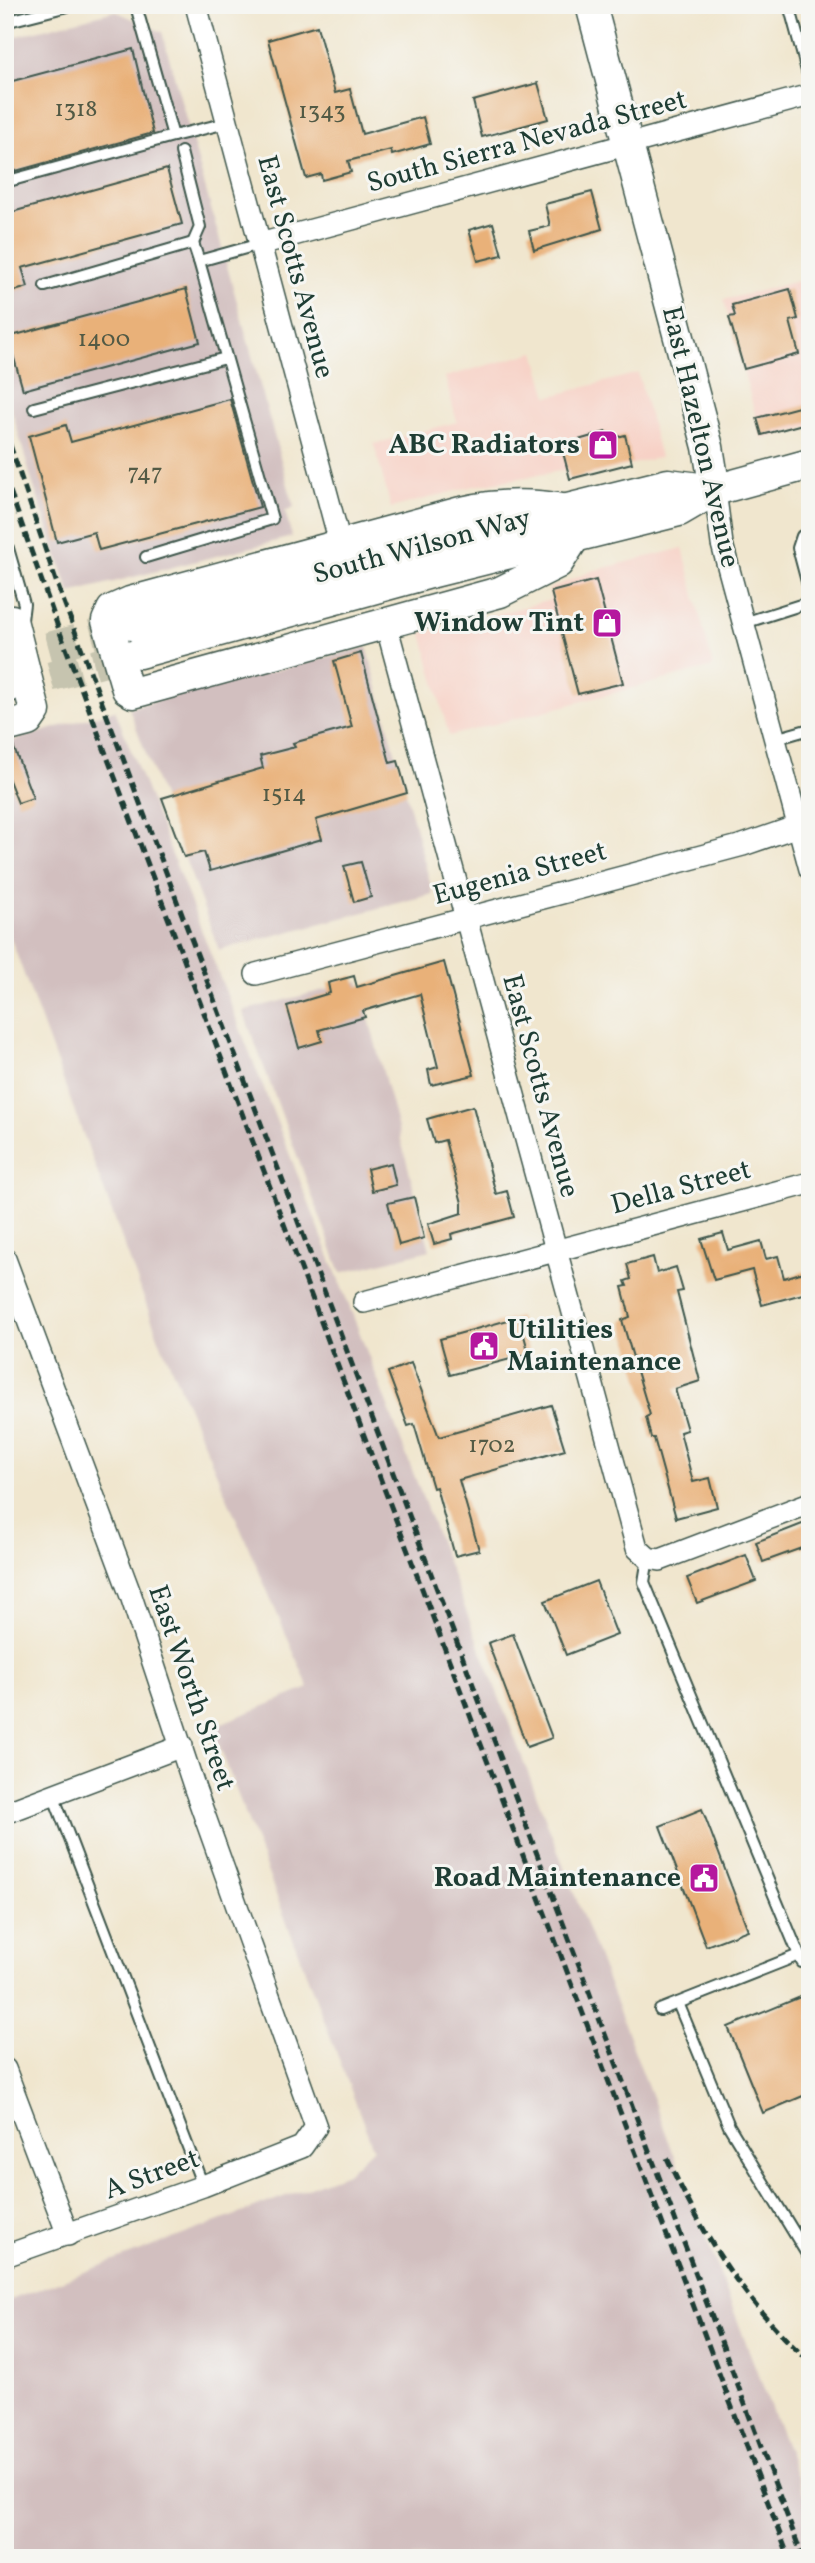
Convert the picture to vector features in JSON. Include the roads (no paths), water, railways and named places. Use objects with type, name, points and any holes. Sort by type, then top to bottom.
[{"type":"main road","name":"East Hazelton Avenue","points":[[591,5],[708,447],[715,490]]},
{"type":"main road","name":"South Wilson Way","points":[[135,639],[422,545],[571,524],[668,484],[715,490],[810,464]]},
{"type":"main road","points":[[544,505],[571,524],[558,563],[500,592],[133,693],[127,689],[107,621],[112,610],[130,602],[340,543],[485,507],[544,505]]},
{"type":"main road","points":[[5,727],[28,721],[35,711],[9,621]]},
{"type":"street","name":"East Scotts Avenue","points":[[196,5],[340,543]]},
{"type":"street","name":"South Sierra Nevada Street","points":[[260,244],[810,95]]},
{"type":"street","name":"East Hazelton Avenue","points":[[715,490],[722,544],[810,869]]},
{"type":"street","name":"East Scotts Avenue","points":[[386,624],[637,1548],[648,1558]]},
{"type":"street","name":"Eugenia Street","points":[[256,974],[743,845],[798,826]]},
{"type":"street","name":"Della Street","points":[[364,1302],[810,1183]]},
{"type":"street","name":"East Worth Street","points":[[5,1259],[131,1595],[313,2115],[316,2127],[312,2136]]},
{"type":"street","points":[[648,1558],[660,1560],[810,1503]]},
{"type":"street","points":[[5,1813],[182,1746]]},
{"type":"street","points":[[5,2069],[68,2235]]},
{"type":"street","name":"A Street","points":[[5,2256],[203,2186],[302,2147],[312,2136]]},
{"type":"lane","points":[[5,22],[72,5]]},
{"type":"lane","points":[[789,5],[810,82]]},
{"type":"lane","points":[[136,6],[173,136]]},
{"type":"lane","points":[[5,182],[227,123]]},
{"type":"lane","points":[[146,557],[272,519],[193,243],[200,227],[181,152]]},
{"type":"lane","points":[[45,286],[193,243]]},
{"type":"lane","points":[[199,261],[260,244]]},
{"type":"lane","points":[[34,408],[226,358]]},
{"type":"lane","points":[[810,534],[802,536],[798,548],[810,593]]},
{"type":"lane","points":[[5,538],[24,604],[22,620],[9,621]]},
{"type":"lane","points":[[744,623],[810,603]]},
{"type":"lane","points":[[775,739],[810,729]]},
{"type":"lane","points":[[648,1558],[644,1582],[802,1962],[810,1961]]},
{"type":"lane","points":[[53,1795],[203,2186]]},
{"type":"lane","points":[[660,2010],[799,1955]]},
{"type":"lane","points":[[678,2003],[729,2126],[810,2259]]},
{"type":"tunnel","points":[[5,659],[131,625]]},
{"type":"tunnel","points":[[7,688],[139,653]]},
{"type":"railway","points":[[5,430],[56,581],[803,2558]]},
{"type":"railway","points":[[5,477],[58,627],[789,2558]]},
{"type":"railway","points":[[667,2158],[695,2215],[728,2268],[765,2317],[810,2362]]},
{"type":"place","name":"ABC Radiators","points":[[603,445]]},
{"type":"place","name":"Window Tint","points":[[607,623]]},
{"type":"place","name":"Utilities Maintenance","points":[[484,1346]]},
{"type":"place","name":"Road Maintenance","points":[[704,1878]]}]
